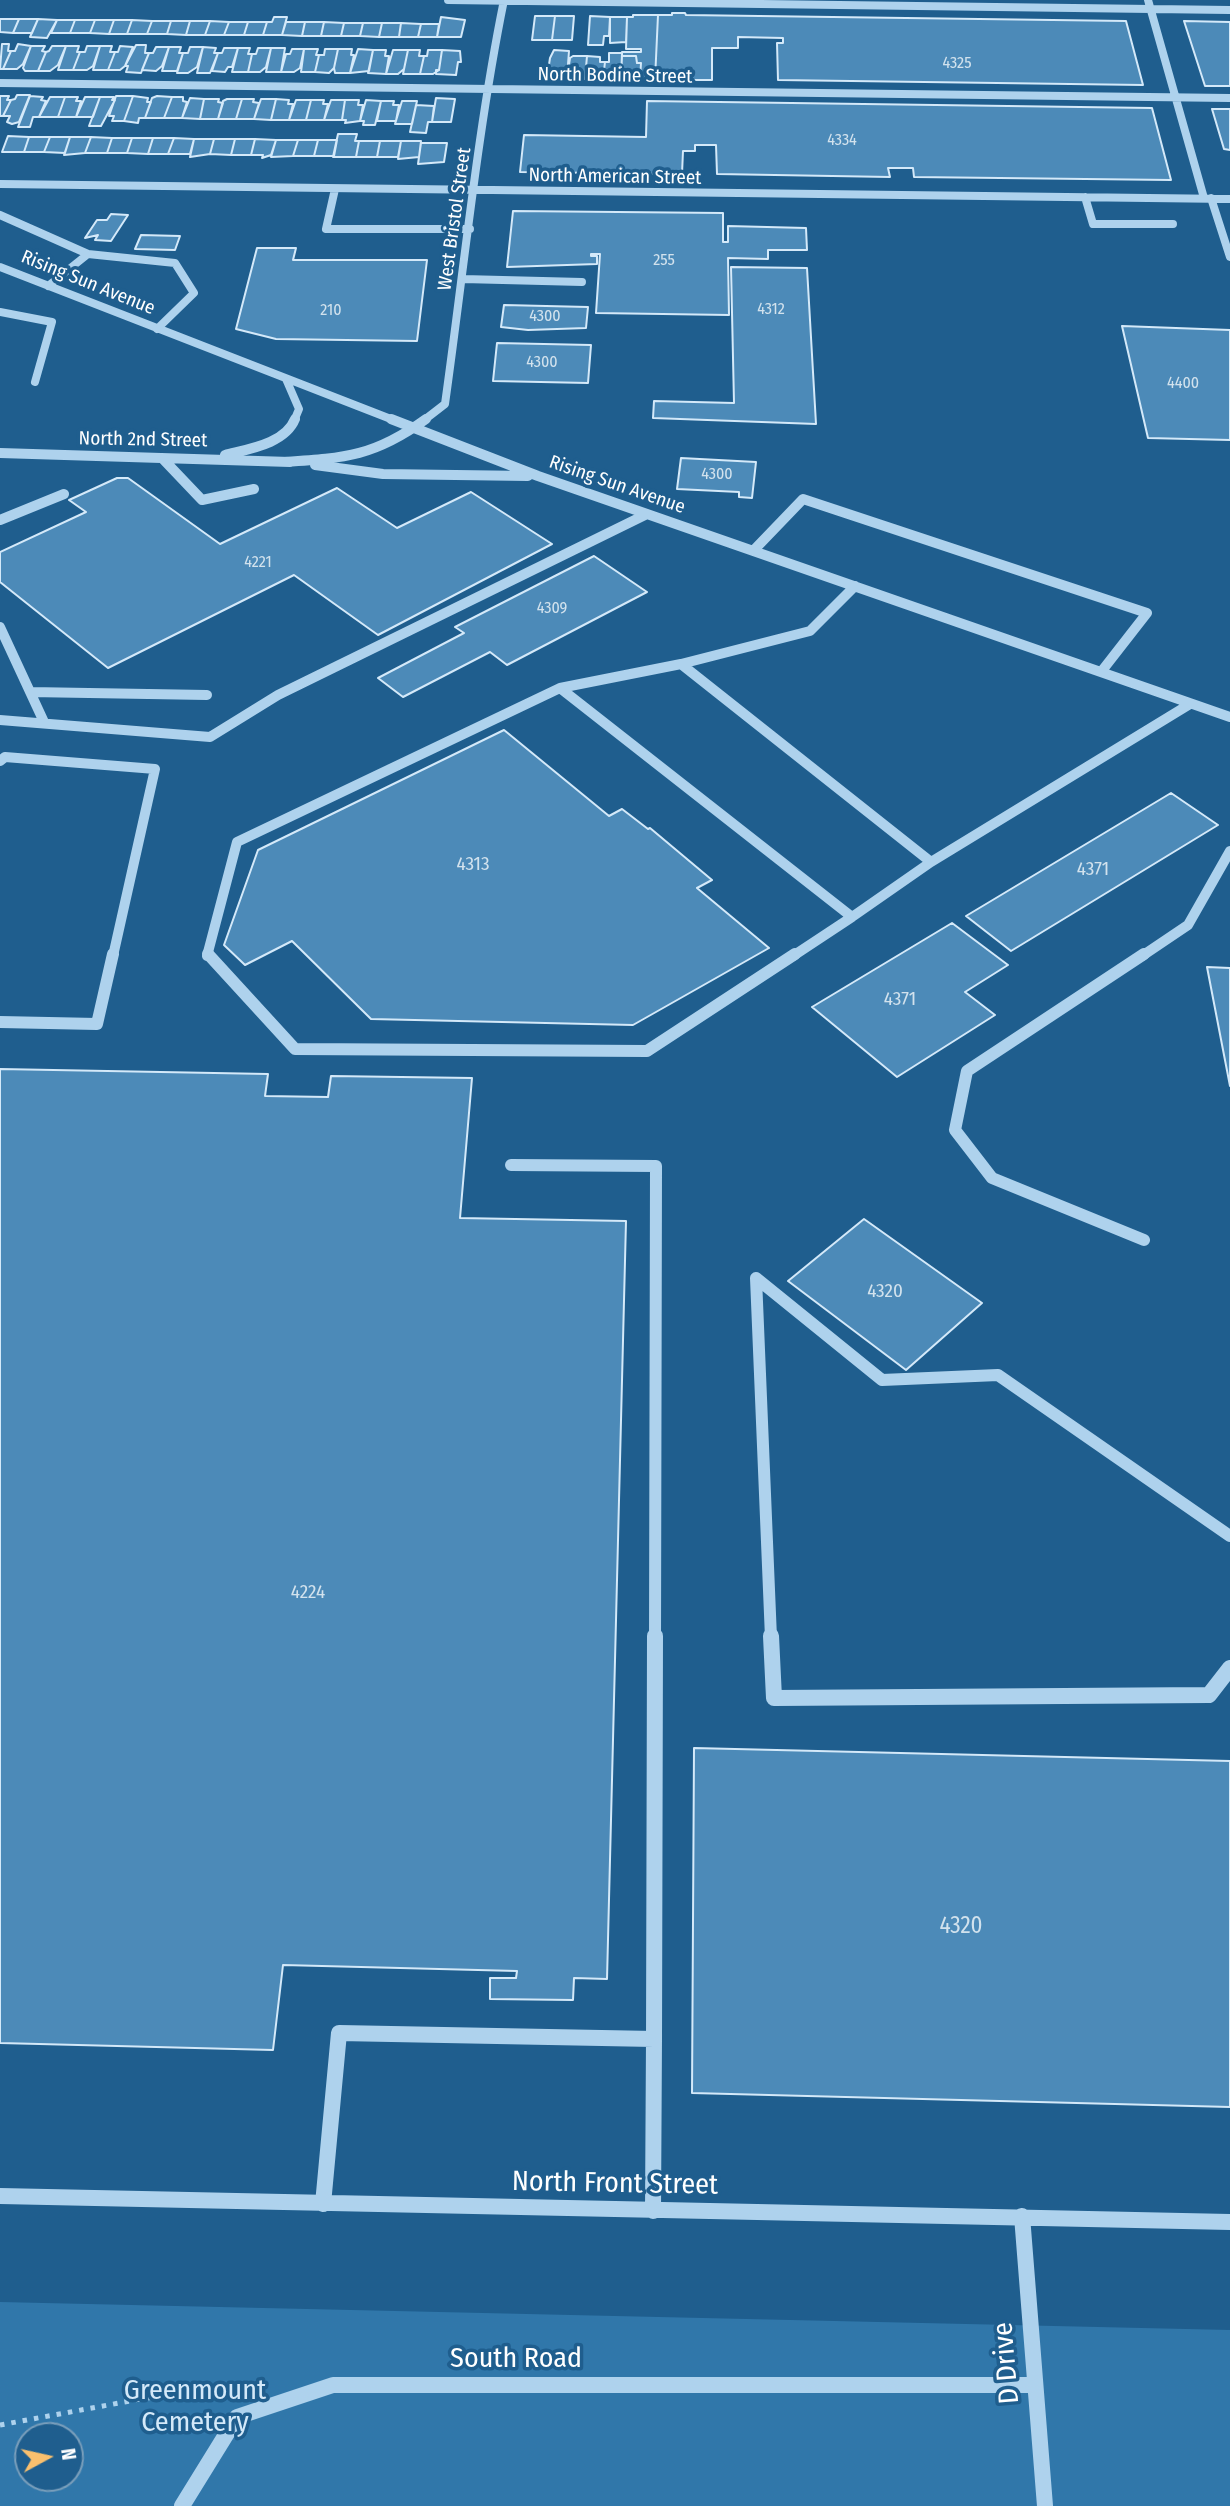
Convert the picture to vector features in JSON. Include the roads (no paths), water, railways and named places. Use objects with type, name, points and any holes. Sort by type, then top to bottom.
[{"type":"street","points":[[448,0],[1149,4],[1230,10]]},
{"type":"street","name":"West Bristol Street","points":[[415,428],[446,404],[486,90],[504,0]]},
{"type":"street","points":[[1149,4],[1175,97],[1230,257]]},
{"type":"street","name":"North Bodine Street","points":[[0,83],[1230,97]]},
{"type":"street","name":"North American Street","points":[[0,184],[475,192],[1230,199]]},
{"type":"street","points":[[335,189],[326,229],[470,229]]},
{"type":"street","points":[[1085,197],[1093,224],[1173,224]]},
{"type":"street","points":[[0,215],[88,254],[175,263],[194,293],[157,329]]},
{"type":"street","points":[[48,286],[88,254]]},
{"type":"street","name":"Rising Sun Avenue","points":[[0,267],[538,476],[1230,718]]},
{"type":"street","points":[[463,279],[582,282]]},
{"type":"street","points":[[0,312],[52,323],[35,382]]},
{"type":"street","points":[[205,459],[268,443],[292,426],[299,409],[286,379]]},
{"type":"street","name":"North 2nd Street","points":[[285,462],[363,454],[415,428]]},
{"type":"street","name":"North 2nd Street","points":[[0,453],[285,462],[383,474],[538,476]]},
{"type":"street","points":[[162,458],[202,500],[254,489]]},
{"type":"street","points":[[0,520],[64,494]]},
{"type":"street","points":[[754,551],[803,499],[1147,613],[1101,673]]},
{"type":"street","points":[[0,720],[210,737],[278,695],[647,514]]},
{"type":"street","points":[[855,586],[810,631],[681,664],[560,688],[237,842],[207,956],[295,1049],[647,1051],[931,862],[1190,704]]},
{"type":"street","points":[[0,627],[44,722]]},
{"type":"street","points":[[681,664],[931,862]]},
{"type":"street","points":[[560,688],[852,917]]},
{"type":"street","points":[[30,692],[207,695]]},
{"type":"street","points":[[0,761],[5,757],[155,769],[97,1024],[0,1022]]},
{"type":"street","points":[[1144,1240],[992,1178],[955,1130],[967,1071],[1188,925],[1230,851]]},
{"type":"street","points":[[511,1165],[656,1166],[653,2211]]},
{"type":"street","points":[[1230,1536],[998,1375],[882,1380],[756,1278],[774,1698],[1209,1695],[1230,1668]]},
{"type":"street","points":[[323,2204],[339,2033],[654,2039]]},
{"type":"street","name":"North Front Street","points":[[0,2196],[1230,2222]]},
{"type":"street","name":"D Drive","points":[[1022,2216],[1045,2506]]},
{"type":"street","name":"South Road","points":[[182,2506],[237,2417],[333,2385],[1035,2385]]},
{"type":"park label","name":"Greenmount Cemetery","points":[[195,2407]]}]
